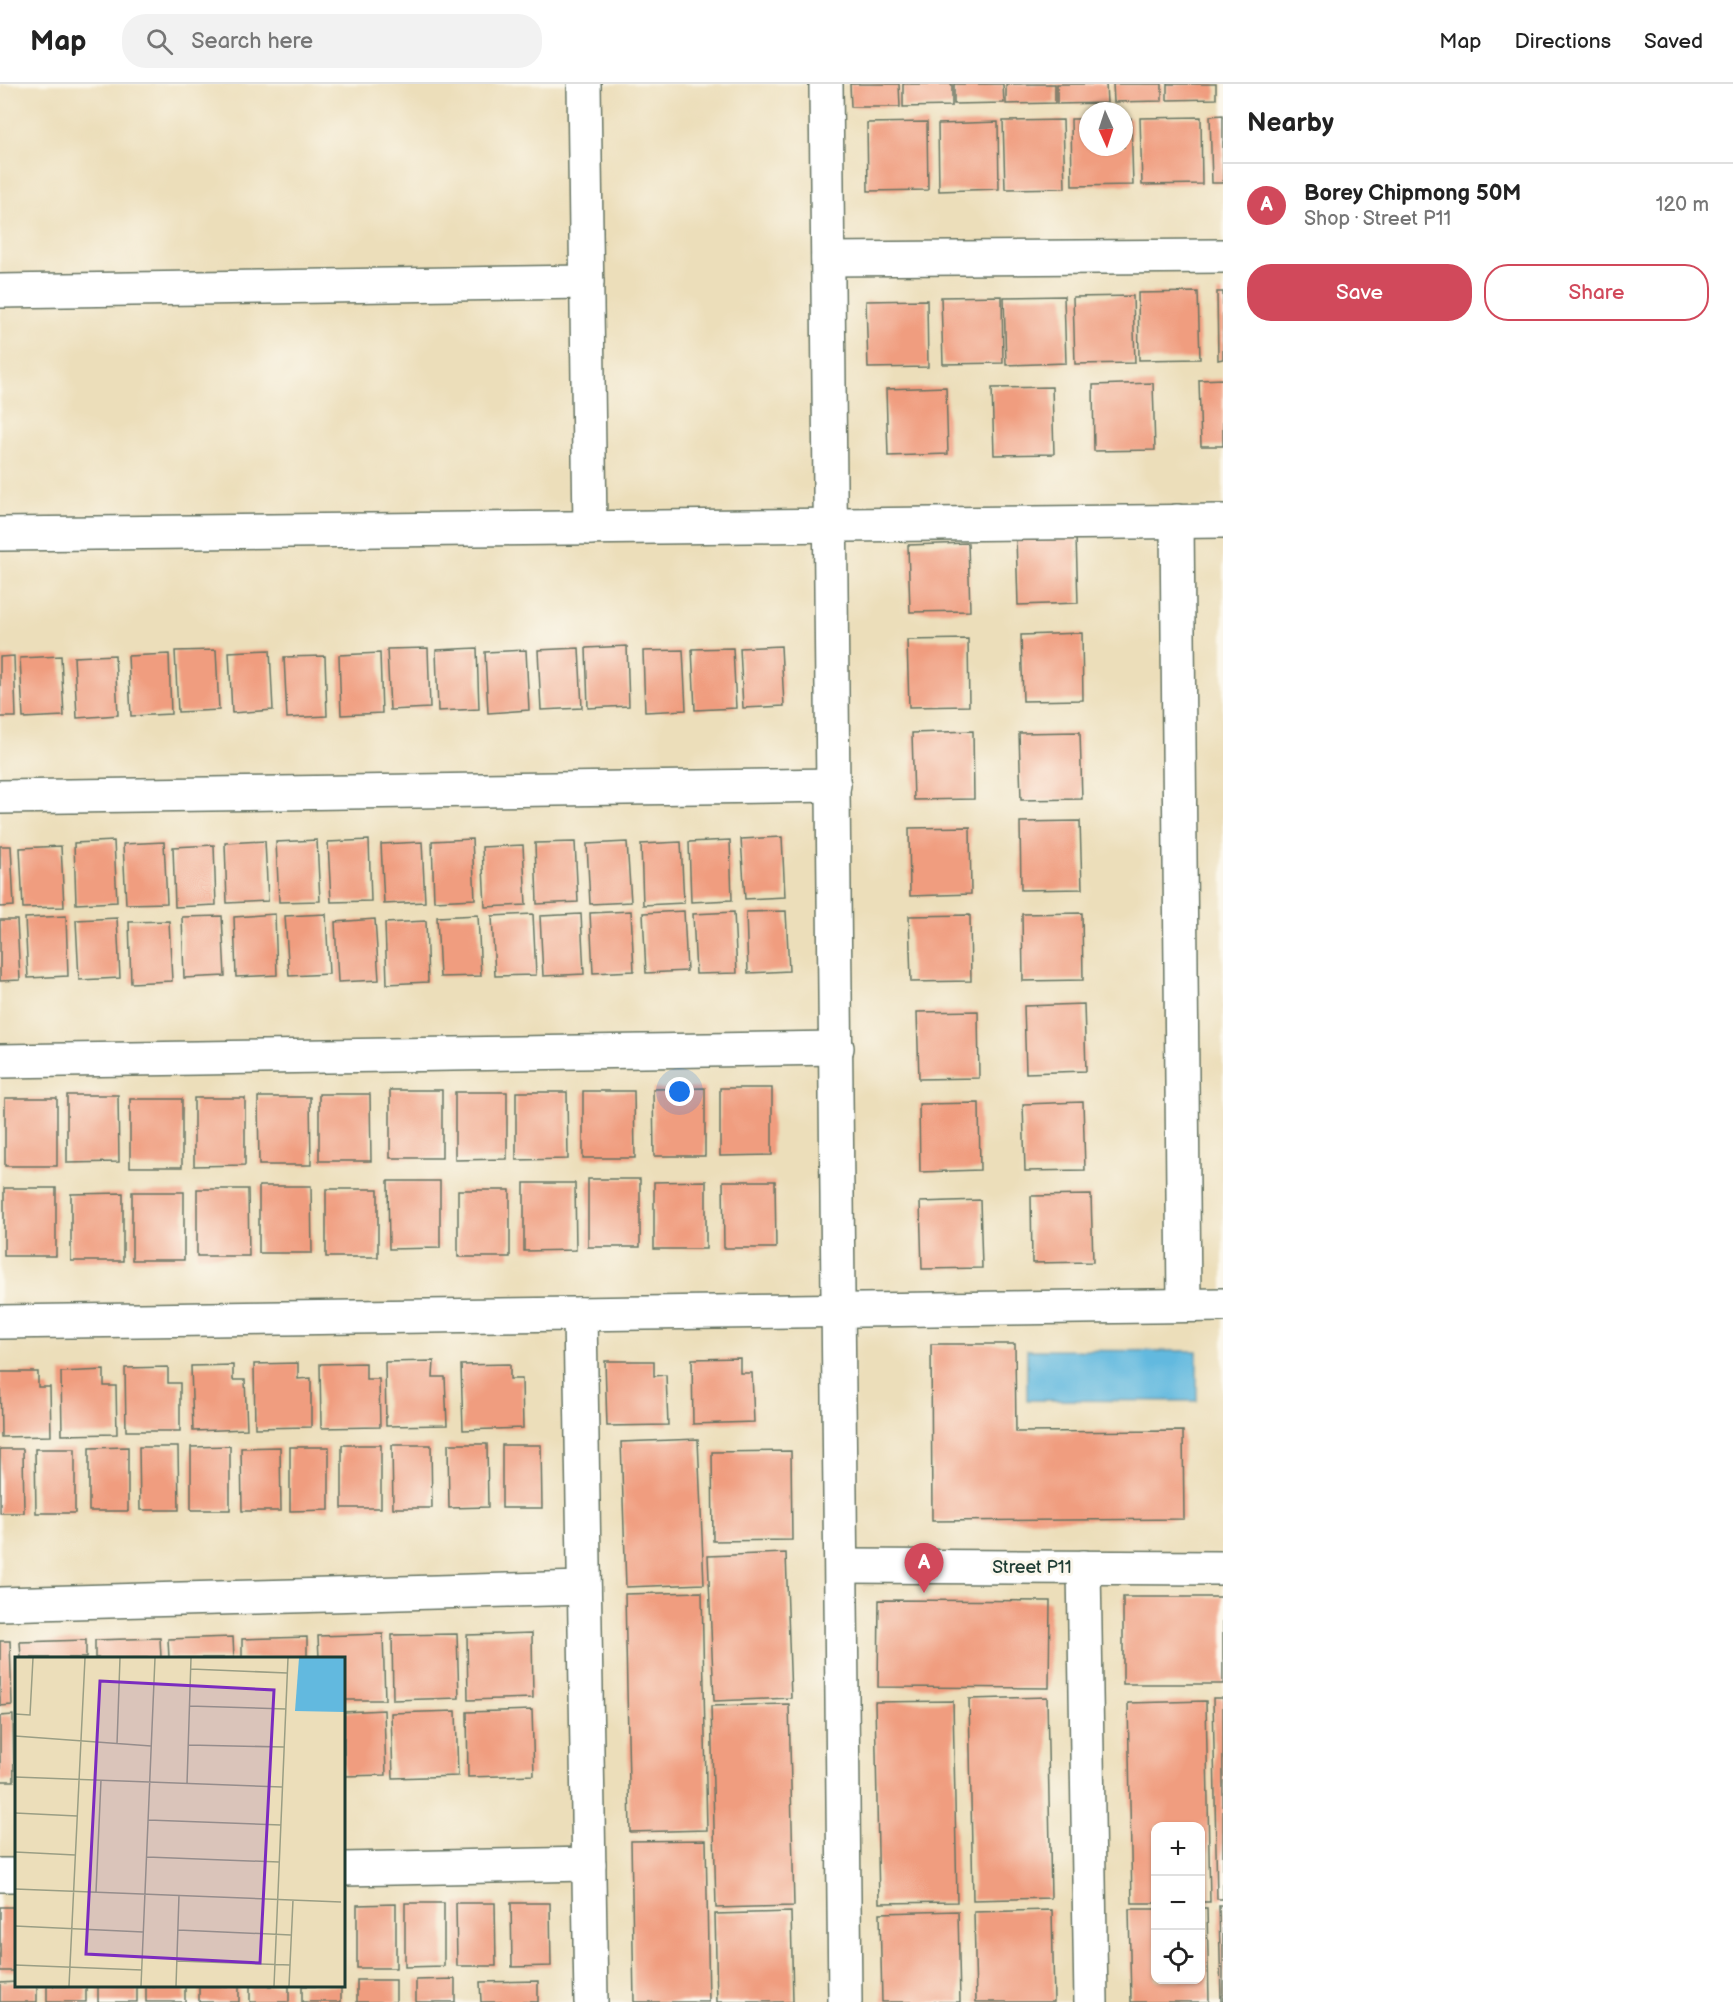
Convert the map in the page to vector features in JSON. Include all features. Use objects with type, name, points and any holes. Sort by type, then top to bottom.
[{"type":"street","points":[[584,84],[590,528]]},
{"type":"street","points":[[826,84],[840,1310],[845,2002]]},
{"type":"street","points":[[828,259],[1223,256]]},
{"type":"street","points":[[0,291],[587,282]]},
{"type":"street","points":[[0,534],[1223,520]]},
{"type":"street","points":[[1177,521],[1184,1305]]},
{"type":"street","points":[[0,797],[834,785]]},
{"type":"street","points":[[0,1061],[837,1047]]},
{"type":"street","points":[[0,1322],[1223,1305]]},
{"type":"street","points":[[580,1314],[591,2002]]},
{"type":"street","name":"Street P11","points":[[842,1566],[1223,1569]]},
{"type":"street","points":[[1084,1567],[1091,2002]]},
{"type":"street","points":[[0,1604],[584,1588]]},
{"type":"street","points":[[345,1869],[589,1864]]},
{"type":"water","points":[[1027,1350],[1197,1351],[1197,1401],[1027,1400]]},
{"type":"building","points":[[850,84],[899,84],[900,107],[851,107]]},
{"type":"building","points":[[903,84],[952,84],[952,106],[903,107]]},
{"type":"building","points":[[954,84],[1003,84],[1004,103],[954,104]]},
{"type":"building","points":[[1006,84],[1055,84],[1055,103],[1006,104]]},
{"type":"building","points":[[1057,84],[1106,84],[1107,102],[1057,104]]},
{"type":"building","points":[[1113,84],[1162,84],[1162,101],[1114,102]]},
{"type":"building","points":[[1167,84],[1216,84],[1216,99],[1167,100]]},
{"type":"building","points":[[1223,115],[1223,183],[1212,183],[1210,116]]},
{"type":"building","points":[[1201,117],[1202,184],[1142,185],[1140,118]]},
{"type":"building","points":[[1071,119],[1079,119],[1079,156],[1132,156],[1133,185],[1072,186]]},
{"type":"building","points":[[1063,120],[1065,188],[1005,189],[1003,121]]},
{"type":"building","points":[[927,122],[928,190],[868,191],[867,123]]},
{"type":"building","points":[[998,122],[999,189],[939,191],[938,124]]},
{"type":"building","points":[[1198,292],[1200,359],[1139,360],[1138,293]]},
{"type":"building","points":[[1217,292],[1223,292],[1223,359],[1218,360]]},
{"type":"building","points":[[1002,296],[1003,363],[943,364],[941,297]]},
{"type":"building","points":[[1064,296],[1066,363],[1006,365],[1004,297]]},
{"type":"building","points":[[1133,296],[1135,363],[1075,364],[1073,297]]},
{"type":"building","points":[[927,300],[928,367],[868,368],[866,301]]},
{"type":"building","points":[[1223,379],[1223,446],[1201,446],[1199,380]]},
{"type":"building","points":[[1153,383],[1155,450],[1094,451],[1093,385]]},
{"type":"building","points":[[946,387],[948,454],[888,456],[886,389]]},
{"type":"building","points":[[1052,387],[1054,454],[994,455],[992,388]]},
{"type":"building","points":[[1076,536],[1078,603],[1018,605],[1016,537]]},
{"type":"building","points":[[968,543],[970,611],[910,612],[908,545]]},
{"type":"building","points":[[1082,633],[1083,700],[1023,701],[1021,635]]},
{"type":"building","points":[[968,639],[969,706],[909,707],[907,640]]},
{"type":"building","points":[[627,646],[629,706],[588,708],[586,648]]},
{"type":"building","points":[[781,646],[784,706],[743,708],[740,648]]},
{"type":"building","points":[[428,648],[430,708],[390,710],[387,649]]},
{"type":"building","points":[[477,648],[479,709],[438,711],[436,650]]},
{"type":"building","points":[[579,648],[582,708],[541,710],[538,650]]},
{"type":"building","points":[[733,648],[736,708],[695,710],[692,649]]},
{"type":"building","points":[[216,650],[219,710],[178,712],[175,651]]},
{"type":"building","points":[[270,650],[273,710],[232,713],[229,652]]},
{"type":"building","points":[[526,650],[529,710],[488,713],[485,652]]},
{"type":"building","points":[[683,650],[686,710],[645,712],[643,651]]},
{"type":"building","points":[[380,653],[382,713],[341,715],[339,655]]},
{"type":"building","points":[[169,654],[171,714],[131,716],[128,656]]},
{"type":"building","points":[[115,655],[118,715],[77,718],[74,657]]},
{"type":"building","points":[[14,656],[16,717],[0,717],[0,657]]},
{"type":"building","points":[[61,656],[64,716],[23,718],[20,658]]},
{"type":"building","points":[[325,656],[327,716],[287,718],[284,657]]},
{"type":"building","points":[[973,731],[974,799],[914,800],[912,733]]},
{"type":"building","points":[[1080,732],[1082,799],[1021,800],[1019,733]]},
{"type":"building","points":[[1080,821],[1082,889],[1021,890],[1020,822]]},
{"type":"building","points":[[970,827],[971,894],[910,896],[909,828]]},
{"type":"building","points":[[782,837],[785,897],[745,899],[741,839]]},
{"type":"building","points":[[472,839],[475,899],[434,901],[432,841]]},
{"type":"building","points":[[317,840],[320,901],[279,902],[276,842]]},
{"type":"building","points":[[369,840],[371,901],[331,902],[328,842]]},
{"type":"building","points":[[730,840],[732,900],[691,902],[689,842]]},
{"type":"building","points":[[114,841],[117,902],[76,904],[74,843]]},
{"type":"building","points":[[265,841],[268,901],[227,903],[225,843]]},
{"type":"building","points":[[164,842],[167,903],[126,904],[123,844]]},
{"type":"building","points":[[422,842],[425,902],[384,904],[381,844]]},
{"type":"building","points":[[575,842],[578,902],[537,904],[535,843]]},
{"type":"building","points":[[627,842],[631,902],[590,904],[587,844]]},
{"type":"building","points":[[681,842],[684,903],[643,905],[641,844]]},
{"type":"building","points":[[214,845],[216,905],[175,907],[173,847]]},
{"type":"building","points":[[523,845],[526,905],[485,907],[482,847]]},
{"type":"building","points":[[0,846],[11,846],[14,906],[0,907]]},
{"type":"building","points":[[61,846],[64,907],[23,908],[20,848]]},
{"type":"building","points":[[631,911],[634,971],[593,973],[590,913]]},
{"type":"building","points":[[684,911],[687,971],[646,973],[643,913]]},
{"type":"building","points":[[786,911],[789,971],[748,973],[746,912]]},
{"type":"building","points":[[734,912],[737,973],[696,974],[693,914]]},
{"type":"building","points":[[1082,913],[1083,980],[1023,981],[1022,914]]},
{"type":"building","points":[[275,914],[277,975],[236,977],[234,917]]},
{"type":"building","points":[[326,914],[329,974],[289,976],[285,916]]},
{"type":"building","points":[[533,914],[536,975],[495,976],[492,916]]},
{"type":"building","points":[[581,914],[584,974],[543,976],[540,916]]},
{"type":"building","points":[[478,915],[481,976],[440,977],[437,917]]},
{"type":"building","points":[[970,915],[971,981],[911,982],[909,916]]},
{"type":"building","points":[[66,916],[68,976],[28,978],[25,918]]},
{"type":"building","points":[[222,916],[225,976],[184,978],[182,917]]},
{"type":"building","points":[[117,918],[120,978],[79,980],[76,920]]},
{"type":"building","points":[[375,919],[379,980],[338,982],[335,922]]},
{"type":"building","points":[[0,920],[17,920],[20,980],[0,981]]},
{"type":"building","points":[[169,921],[172,981],[131,983],[129,922]]},
{"type":"building","points":[[426,921],[428,982],[387,984],[385,923]]},
{"type":"building","points":[[1084,1004],[1086,1071],[1026,1073],[1024,1006]]},
{"type":"building","points":[[978,1011],[979,1078],[919,1079],[917,1012]]},
{"type":"building","points":[[705,1088],[705,1156],[654,1156],[653,1089]]},
{"type":"building","points":[[720,1088],[772,1088],[772,1155],[720,1156]]},
{"type":"building","points":[[390,1090],[442,1090],[442,1158],[390,1158]]},
{"type":"building","points":[[583,1091],[634,1091],[635,1158],[583,1158]]},
{"type":"building","points":[[455,1092],[507,1092],[507,1159],[455,1160]]},
{"type":"building","points":[[516,1092],[567,1092],[568,1159],[516,1160]]},
{"type":"building","points":[[319,1094],[370,1094],[371,1161],[319,1161]]},
{"type":"building","points":[[67,1095],[118,1095],[119,1162],[67,1163]]},
{"type":"building","points":[[258,1097],[310,1097],[311,1165],[259,1165]]},
{"type":"building","points":[[5,1098],[57,1098],[57,1166],[5,1166]]},
{"type":"building","points":[[194,1098],[245,1098],[245,1165],[194,1166]]},
{"type":"building","points":[[130,1099],[182,1099],[182,1167],[130,1167]]},
{"type":"building","points":[[1083,1102],[1085,1170],[1025,1171],[1023,1104]]},
{"type":"building","points":[[979,1103],[980,1170],[920,1172],[919,1104]]},
{"type":"building","points":[[588,1179],[640,1179],[640,1247],[588,1247]]},
{"type":"building","points":[[388,1181],[440,1181],[440,1248],[389,1249]]},
{"type":"building","points":[[706,1181],[706,1249],[654,1249],[654,1182]]},
{"type":"building","points":[[723,1181],[775,1181],[776,1248],[724,1248]]},
{"type":"building","points":[[524,1183],[575,1183],[576,1250],[524,1251]]},
{"type":"building","points":[[259,1186],[311,1186],[312,1253],[259,1253]]},
{"type":"building","points":[[4,1188],[56,1188],[56,1256],[4,1256]]},
{"type":"building","points":[[197,1189],[248,1189],[249,1256],[197,1256]]},
{"type":"building","points":[[326,1189],[378,1189],[378,1257],[326,1257]]},
{"type":"building","points":[[458,1190],[510,1190],[510,1257],[458,1257]]},
{"type":"building","points":[[132,1192],[184,1192],[184,1260],[132,1260]]},
{"type":"building","points":[[123,1193],[123,1261],[71,1261],[71,1194]]},
{"type":"building","points":[[1091,1195],[1093,1262],[1032,1263],[1031,1196]]},
{"type":"building","points":[[980,1200],[982,1268],[922,1269],[920,1202]]},
{"type":"building","points":[[931,1344],[1015,1344],[1016,1432],[1183,1431],[1184,1519],[932,1521]]},
{"type":"building","points":[[740,1358],[740,1373],[752,1373],[754,1422],[693,1424],[692,1359]]},
{"type":"building","points":[[434,1361],[433,1377],[445,1377],[447,1425],[386,1426],[385,1362]]},
{"type":"building","points":[[605,1361],[654,1361],[654,1376],[666,1375],[668,1425],[607,1426]]},
{"type":"building","points":[[298,1363],[298,1379],[311,1378],[311,1427],[255,1428],[254,1364]]},
{"type":"building","points":[[366,1363],[366,1379],[379,1379],[380,1427],[321,1428],[320,1364]]},
{"type":"building","points":[[510,1364],[510,1379],[522,1379],[523,1428],[463,1430],[461,1365]]},
{"type":"building","points":[[233,1365],[233,1380],[245,1380],[247,1429],[193,1431],[191,1366]]},
{"type":"building","points":[[168,1367],[168,1383],[180,1383],[180,1431],[126,1431],[125,1368]]},
{"type":"building","points":[[104,1370],[104,1386],[116,1386],[117,1434],[62,1435],[61,1372]]},
{"type":"building","points":[[0,1372],[38,1372],[38,1387],[50,1387],[51,1436],[1,1437]]},
{"type":"building","points":[[698,1439],[704,1584],[626,1587],[621,1442]]},
{"type":"building","points":[[448,1444],[487,1444],[488,1507],[449,1508]]},
{"type":"building","points":[[342,1445],[381,1445],[381,1508],[342,1508]]},
{"type":"building","points":[[392,1445],[431,1445],[432,1508],[393,1508]]},
{"type":"building","points":[[502,1445],[541,1445],[542,1508],[502,1508]]},
{"type":"building","points":[[230,1446],[230,1510],[191,1510],[191,1447]]},
{"type":"building","points":[[128,1447],[128,1511],[89,1511],[89,1448]]},
{"type":"building","points":[[139,1447],[178,1447],[179,1510],[140,1510]]},
{"type":"building","points":[[280,1447],[281,1511],[242,1511],[241,1448]]},
{"type":"building","points":[[290,1447],[329,1447],[329,1510],[290,1511]]},
{"type":"building","points":[[0,1449],[23,1449],[24,1513],[0,1513]]},
{"type":"building","points":[[35,1449],[75,1449],[75,1513],[36,1513]]},
{"type":"building","points":[[791,1451],[792,1540],[713,1541],[712,1452]]},
{"type":"building","points":[[786,1553],[791,1698],[714,1701],[708,1556]]},
{"type":"building","points":[[702,1592],[707,1830],[630,1832],[625,1594]]},
{"type":"building","points":[[1123,1597],[1223,1597],[1223,1684],[1123,1684]]},
{"type":"building","points":[[879,1600],[1050,1601],[1049,1688],[878,1687]]},
{"type":"building","points":[[532,1633],[533,1698],[468,1700],[467,1635]]},
{"type":"building","points":[[383,1634],[385,1700],[345,1700],[345,1657],[319,1657],[318,1636]]},
{"type":"building","points":[[457,1634],[459,1698],[393,1700],[392,1635]]},
{"type":"building","points":[[233,1637],[234,1657],[169,1657],[168,1639]]},
{"type":"building","points":[[307,1637],[307,1657],[242,1657],[242,1639]]},
{"type":"building","points":[[160,1638],[161,1657],[95,1657],[95,1640]]},
{"type":"building","points":[[86,1640],[86,1657],[21,1657],[20,1642]]},
{"type":"building","points":[[0,1641],[10,1641],[12,1705],[0,1706]]},
{"type":"building","points":[[1047,1697],[1051,1898],[973,1900],[969,1699]]},
{"type":"building","points":[[1213,1698],[1223,1698],[1223,1899],[1217,1899]]},
{"type":"building","points":[[953,1701],[957,1902],[879,1903],[875,1702]]},
{"type":"building","points":[[1206,1701],[1210,1902],[1205,1902],[1205,1822],[1151,1822],[1151,1903],[1132,1903],[1128,1703]]},
{"type":"building","points":[[789,1704],[794,1906],[716,1908],[711,1706]]},
{"type":"building","points":[[384,1710],[386,1775],[345,1776],[345,1712]]},
{"type":"building","points":[[532,1710],[534,1775],[468,1777],[467,1712]]},
{"type":"building","points":[[456,1711],[458,1776],[393,1778],[391,1713]]},
{"type":"building","points":[[13,1715],[14,1781],[0,1781],[0,1716]]},
{"type":"building","points":[[706,1840],[709,2002],[634,2002],[631,1841]]},
{"type":"building","points":[[405,1903],[444,1903],[444,1966],[405,1967]]},
{"type":"building","points":[[456,1903],[495,1903],[496,1966],[457,1966]]},
{"type":"building","points":[[511,1903],[550,1903],[551,1966],[512,1967]]},
{"type":"building","points":[[396,1904],[396,1968],[357,1968],[357,1905]]},
{"type":"building","points":[[1219,1906],[1223,1906],[1223,2002],[1221,2002]]},
{"type":"building","points":[[0,1907],[15,1907],[15,1971],[0,1971]]},
{"type":"building","points":[[1205,1908],[1207,1908],[1209,2002],[1131,2002],[1129,1909],[1151,1909],[1151,1984],[1205,1984]]},
{"type":"building","points":[[1052,1910],[1054,2002],[976,2002],[974,1912]]},
{"type":"building","points":[[958,1911],[960,2002],[882,2002],[880,1913]]},
{"type":"building","points":[[791,1912],[793,2002],[717,2002],[715,1914]]},
{"type":"building","points":[[455,1979],[455,2002],[416,2002],[416,1980]]},
{"type":"building","points":[[357,1980],[396,1980],[396,2002],[357,2002]]},
{"type":"building","points":[[538,1981],[538,2002],[481,2002],[480,1982]]},
{"type":"building","points":[[15,1982],[15,1987],[37,1987],[37,2002],[0,2002],[0,1983]]},
{"type":"building","points":[[47,1987],[86,1987],[86,2002],[47,2002]]},
{"type":"building","points":[[98,1987],[137,1987],[137,2002],[98,2002]]},
{"type":"building","points":[[146,1987],[185,1987],[185,2002],[146,2002]]},
{"type":"building","points":[[199,1987],[239,1987],[239,2002],[199,2002]]},
{"type":"building","points":[[250,1987],[289,1987],[289,2002],[250,2002]]},
{"type":"building","points":[[302,1987],[341,1987],[341,2002],[302,2002]]},
{"type":"place","name":"Borey Chipmong 50M","points":[[924,1593]]}]
